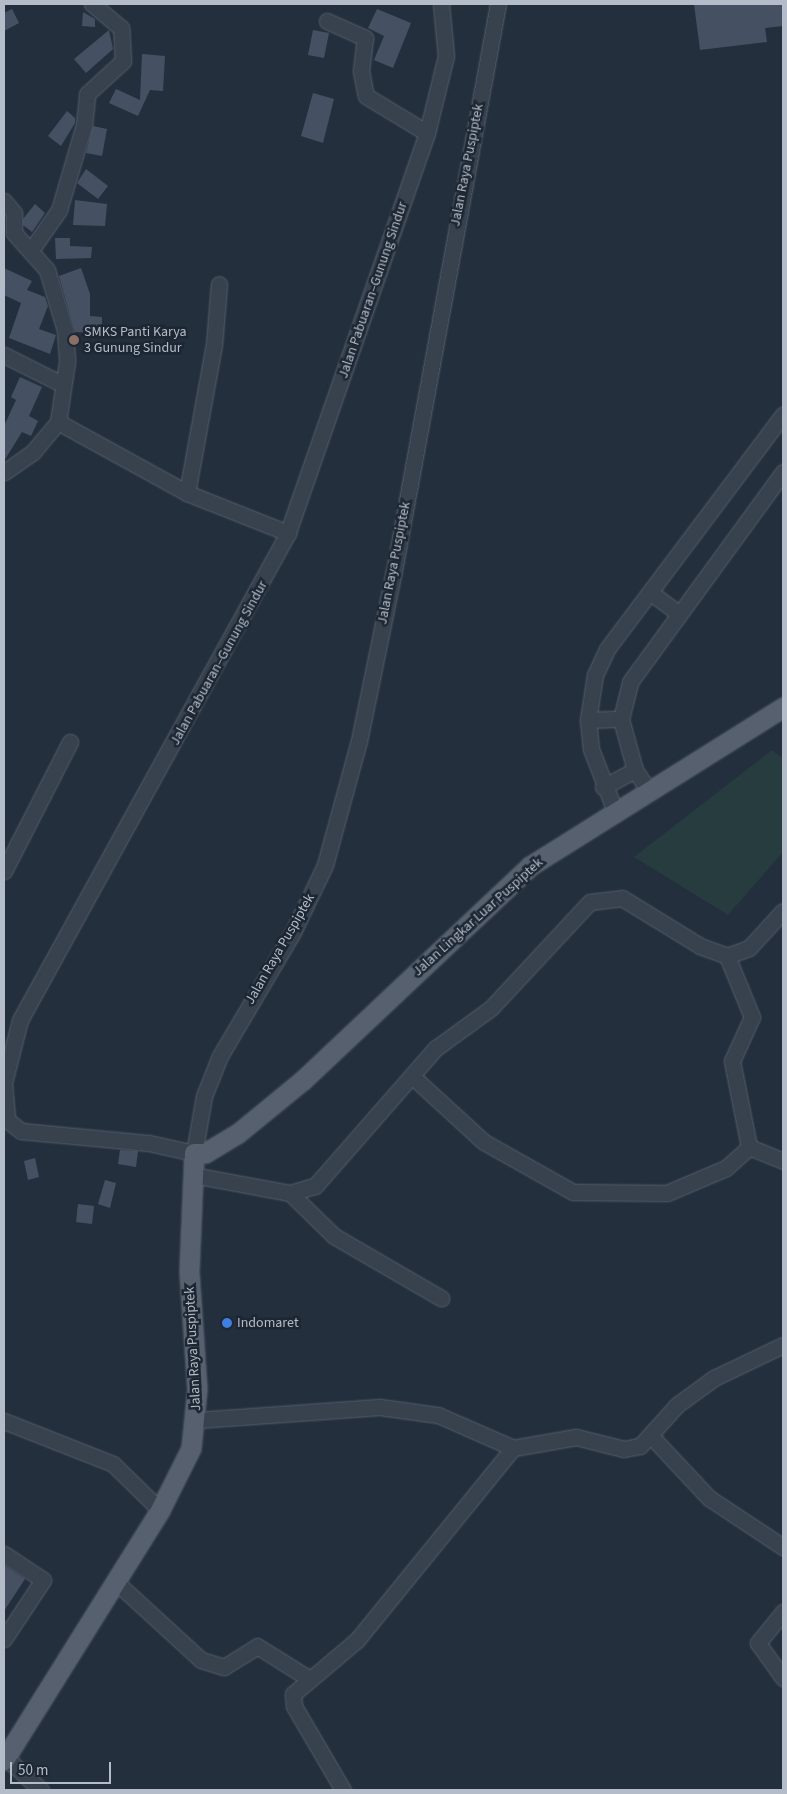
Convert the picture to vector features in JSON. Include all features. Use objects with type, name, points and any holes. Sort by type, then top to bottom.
[{"type":"main road","name":"Jalan Lingkar Luar Puspiptek","points":[[194,1153],[205,1153],[237,1134],[303,1080],[530,866],[783,707]]},
{"type":"main road","name":"Jalan Raya Puspiptek","points":[[5,1758],[160,1510],[191,1448],[197,1420],[189,1271],[194,1153]]},
{"type":"street","points":[[31,250],[59,210],[84,125],[87,94],[123,61],[122,28],[92,4]]},
{"type":"street","name":"Jalan Pabuaran–Gunung Sindur","points":[[194,1153],[18,1129],[7,1120],[5,1066],[20,1020],[288,532],[427,133],[446,56],[441,4]]},
{"type":"street","name":"Jalan Raya Puspiptek","points":[[194,1153],[204,1096],[220,1056],[309,902],[345,803],[394,571],[498,4]]},
{"type":"street","points":[[327,21],[365,38],[361,71],[370,100],[427,133]]},
{"type":"street","points":[[4,201],[14,213],[14,233],[47,270],[65,330],[67,362],[62,384],[58,422],[33,452],[4,472]]},
{"type":"street","points":[[187,493],[213,353],[219,284]]},
{"type":"street","points":[[4,355],[62,384]]},
{"type":"street","points":[[616,811],[603,787],[590,749],[588,720],[595,675],[607,649],[783,415]]},
{"type":"street","points":[[58,422],[187,493],[288,532]]},
{"type":"street","points":[[648,791],[635,770],[621,719],[630,682],[678,613],[783,472]]},
{"type":"street","points":[[650,592],[678,613]]},
{"type":"street","points":[[588,720],[621,719]]},
{"type":"street","points":[[4,871],[70,742]]},
{"type":"street","points":[[603,787],[635,770]]},
{"type":"street","points":[[193,1175],[290,1193],[324,1179],[445,1040],[491,1008],[590,902],[622,898],[700,946],[727,956],[749,948],[783,911]]},
{"type":"street","points":[[727,956],[752,1017],[732,1061],[749,1146]]},
{"type":"street","points":[[413,1077],[484,1142],[573,1192],[667,1193],[726,1168],[749,1146]]},
{"type":"street","points":[[749,1146],[783,1161]]},
{"type":"street","points":[[290,1193],[334,1236],[441,1298]]},
{"type":"street","points":[[197,1420],[347,1406],[414,1409],[438,1415],[513,1448],[576,1437],[624,1449],[640,1446],[677,1405],[714,1378],[783,1345]]},
{"type":"street","points":[[4,1421],[113,1464],[160,1510]]},
{"type":"street","points":[[651,1436],[709,1498],[783,1547]]},
{"type":"street","points":[[343,1790],[294,1706],[293,1694],[308,1678],[357,1640],[513,1448]]},
{"type":"street","points":[[4,1554],[43,1580],[4,1639]]},
{"type":"street","points":[[116,1582],[201,1660],[224,1667],[257,1646],[308,1678]]},
{"type":"street","points":[[783,1612],[758,1643],[783,1678]]},
{"type":"street","points":[[5,1758],[41,1790]]},
{"type":"green space","points":[[772,750],[783,758],[783,852],[728,915],[634,857]]},
{"type":"building","points":[[694,4],[783,4],[783,26],[765,28],[767,42],[700,50]]},
{"type":"building","points":[[12,9],[19,23],[4,31],[4,13]]},
{"type":"building","points":[[377,9],[411,23],[393,68],[374,60],[384,36],[368,28]]},
{"type":"building","points":[[83,12],[95,19],[95,27],[82,26]]},
{"type":"building","points":[[109,30],[113,49],[86,73],[74,59]]},
{"type":"building","points":[[313,30],[329,33],[324,58],[308,55]]},
{"type":"building","points":[[142,54],[165,56],[163,91],[150,90],[138,116],[109,103],[116,89],[140,100]]},
{"type":"building","points":[[313,93],[334,99],[323,143],[301,136]]},
{"type":"building","points":[[67,111],[75,118],[75,123],[61,146],[48,136]]},
{"type":"building","points":[[93,126],[107,129],[102,156],[86,153]]},
{"type":"building","points":[[86,169],[108,186],[98,199],[77,183]]},
{"type":"building","points":[[75,200],[107,204],[105,226],[73,225]]},
{"type":"building","points":[[35,204],[45,213],[32,232],[23,225],[23,219]]},
{"type":"building","points":[[55,238],[70,238],[70,246],[92,247],[91,258],[56,259]]},
{"type":"building","points":[[4,268],[32,281],[27,290],[45,297],[48,306],[39,329],[56,335],[50,354],[9,338],[21,303],[4,295]]},
{"type":"building","points":[[81,268],[90,294],[90,316],[102,317],[102,333],[75,332],[59,276]]},
{"type":"building","points":[[20,377],[42,387],[29,416],[38,421],[31,436],[22,432],[4,461],[4,426],[16,400],[11,397]]},
{"type":"building","points":[[120,1150],[138,1151],[136,1167],[118,1164]]},
{"type":"building","points":[[35,1158],[39,1177],[28,1180],[24,1161]]},
{"type":"building","points":[[105,1180],[116,1183],[110,1208],[98,1204]]},
{"type":"building","points":[[78,1204],[94,1206],[92,1224],[76,1222]]},
{"type":"building","points":[[4,1565],[25,1579],[4,1611]]},
{"type":"place","name":"SMKS Panti Karya 3 Gunung Sindur","points":[[74,340]]},
{"type":"place","name":"Indomaret","points":[[227,1323]]}]
